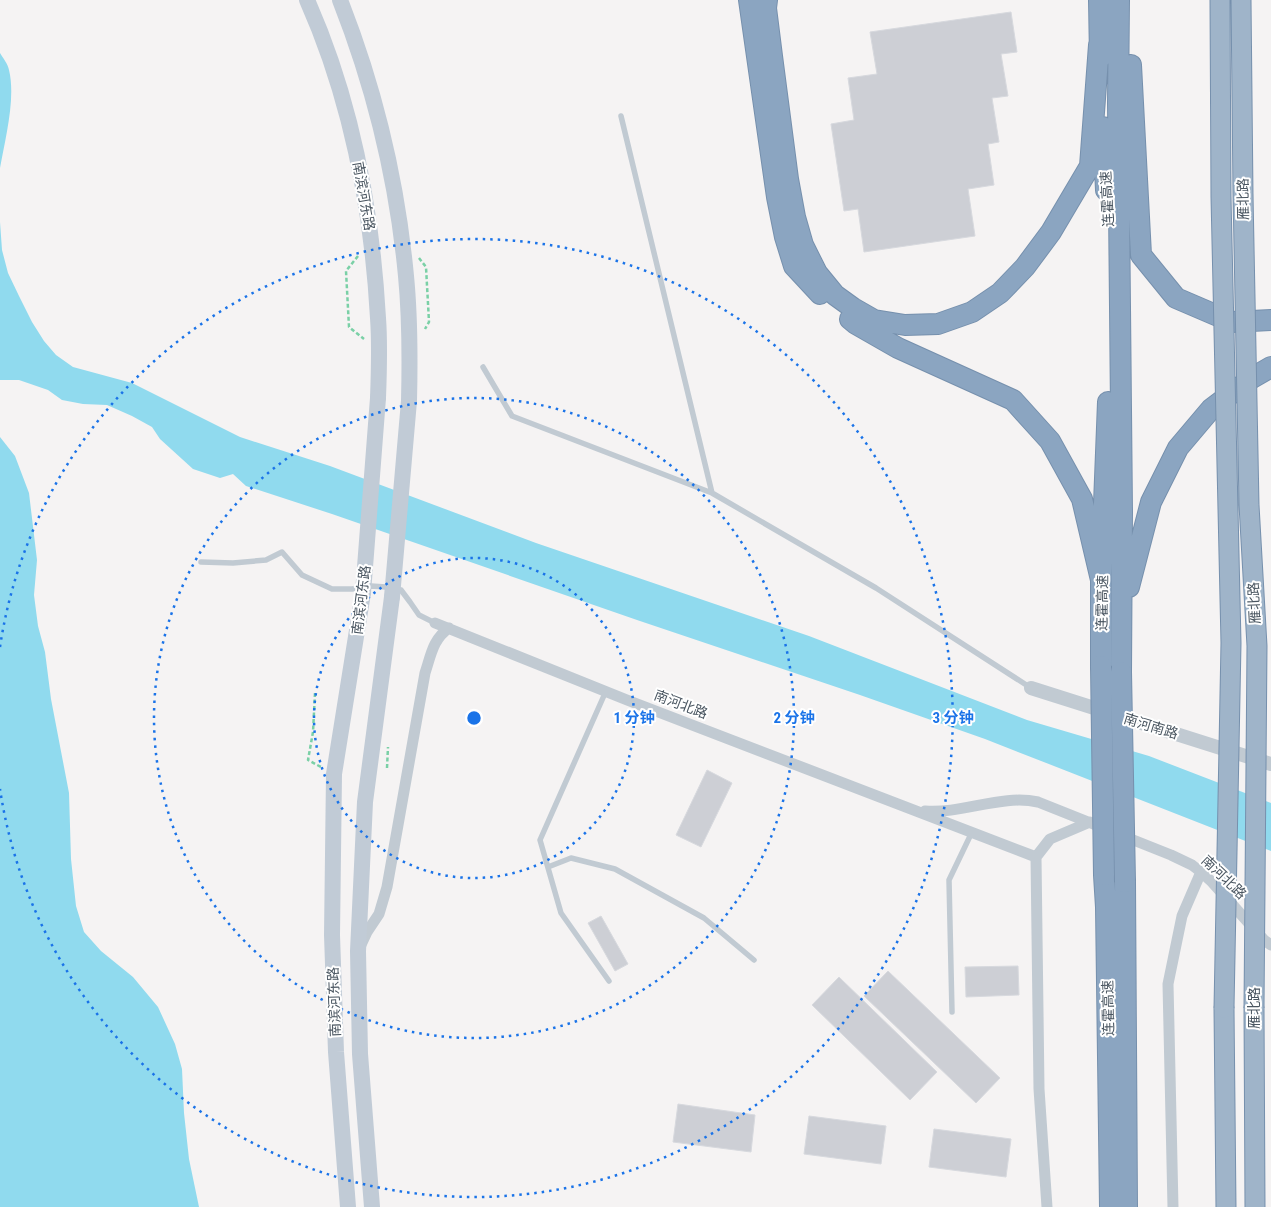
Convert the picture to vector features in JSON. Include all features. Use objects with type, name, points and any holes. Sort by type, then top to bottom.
[{"type":"highway","points":[[749,0],[777,196],[785,236],[794,266],[820,294],[856,324],[898,348],[1013,400],[1050,441],[1082,499],[1101,580]]},
{"type":"highway","points":[[767,0],[766,8],[770,46],[788,179],[795,217],[803,245],[817,272],[835,295],[874,320],[906,326],[938,324],[972,312],[1000,293],[1013,280],[1051,232],[1090,166],[1099,45]]},
{"type":"highway","name":"连霍高速","points":[[1099,0],[1099,45],[1112,305],[1101,580],[1110,1207]]},
{"type":"highway","name":"连霍高速","points":[[1119,0],[1125,48],[1119,123],[1122,512],[1121,672],[1125,882],[1127,1207]]},
{"type":"highway","points":[[1127,0],[1125,48],[1141,255],[1176,298],[1232,322],[1271,320]]},
{"type":"highway","name":"雁北路","points":[[1220,0],[1221,197],[1232,643],[1224,1008],[1226,1207]]},
{"type":"highway","name":"雁北路","points":[[1241,0],[1249,486],[1257,646],[1254,1008],[1255,1207]]},
{"type":"highway","points":[[1121,618],[1151,502],[1178,448],[1211,409],[1252,378],[1271,368]]},
{"type":"main road","name":"南滨河东路","points":[[306,0],[323,42],[348,119],[365,199],[377,296],[379,351],[378,398],[364,593],[334,774],[332,945],[336,1052],[348,1207]]},
{"type":"main road","name":"南滨河东路","points":[[340,0],[366,71],[378,111],[396,194],[402,235],[409,319],[409,401],[392,597],[365,802],[358,950],[360,1054],[372,1207]]},
{"type":"street","name":"南河北路","points":[[435,623],[1036,857]]},
{"type":"street","points":[[358,950],[367,932],[374,924],[382,905],[393,858],[425,673],[434,644],[440,634],[449,628]]},
{"type":"street","name":"南河南路","points":[[1031,688],[1271,764]]},
{"type":"street","name":"南河北路","points":[[917,810],[949,810],[1025,799],[1038,802],[1172,855],[1192,865],[1212,882],[1264,940],[1271,945]]},
{"type":"street","points":[[1047,1207],[1039,1089],[1036,857],[1050,839],[1090,822]]},
{"type":"street","points":[[1174,1207],[1168,984],[1182,916],[1201,872]]},
{"type":"lane","points":[[621,116],[712,493]]},
{"type":"lane","points":[[483,367],[512,416],[712,493],[876,588],[1031,688]]},
{"type":"lane","points":[[201,562],[233,563],[266,560],[282,552],[302,575],[332,589],[371,586],[401,590],[419,615],[435,623]]},
{"type":"lane","points":[[606,691],[540,840],[562,913],[609,981]]},
{"type":"lane","points":[[952,1012],[950,880],[972,832]]},
{"type":"lane","points":[[548,866],[571,858],[615,869],[704,918],[754,960]]},
{"type":"path","points":[[371,239],[346,271],[349,327],[379,351]]},
{"type":"path","points":[[308,760],[313,732],[315,693]]},
{"type":"water","points":[[0,53],[7,63],[11,81],[11,106],[0,168]]},
{"type":"water","points":[[0,222],[2,250],[8,273],[32,322],[56,355],[73,367],[132,383],[240,437],[330,466],[536,543],[809,636],[1027,720],[1149,756],[1271,803],[1271,851],[985,739],[246,486],[233,474],[220,478],[193,469],[160,439],[152,427],[132,416],[107,405],[83,404],[62,400],[48,390],[19,380],[0,380]]},
{"type":"water","points":[[0,437],[15,456],[29,493],[37,560],[34,595],[69,793],[71,859],[76,906],[84,932],[101,951],[133,977],[158,1007],[175,1044],[182,1069],[189,1159],[199,1207],[0,1207]]},
{"type":"building","points":[[1011,12],[1017,52],[1001,54],[1008,96],[992,98],[999,142],[988,144],[994,185],[968,189],[975,236],[864,252],[858,209],[844,211],[831,124],[854,120],[848,78],[877,74],[870,32]]},
{"type":"building","points":[[707,770],[732,783],[701,847],[676,835]]},
{"type":"building","points":[[601,916],[628,964],[615,971],[588,923]]},
{"type":"building","points":[[1018,966],[1019,995],[966,997],[965,967]]},
{"type":"building","points":[[888,971],[1000,1078],[976,1103],[864,996]]},
{"type":"building","points":[[839,977],[937,1072],[910,1100],[812,1005]]},
{"type":"building","points":[[678,1104],[755,1115],[751,1152],[673,1142]]},
{"type":"building","points":[[809,1116],[886,1126],[881,1164],[804,1154]]},
{"type":"building","points":[[934,1129],[1011,1139],[1006,1177],[929,1167]]}]
